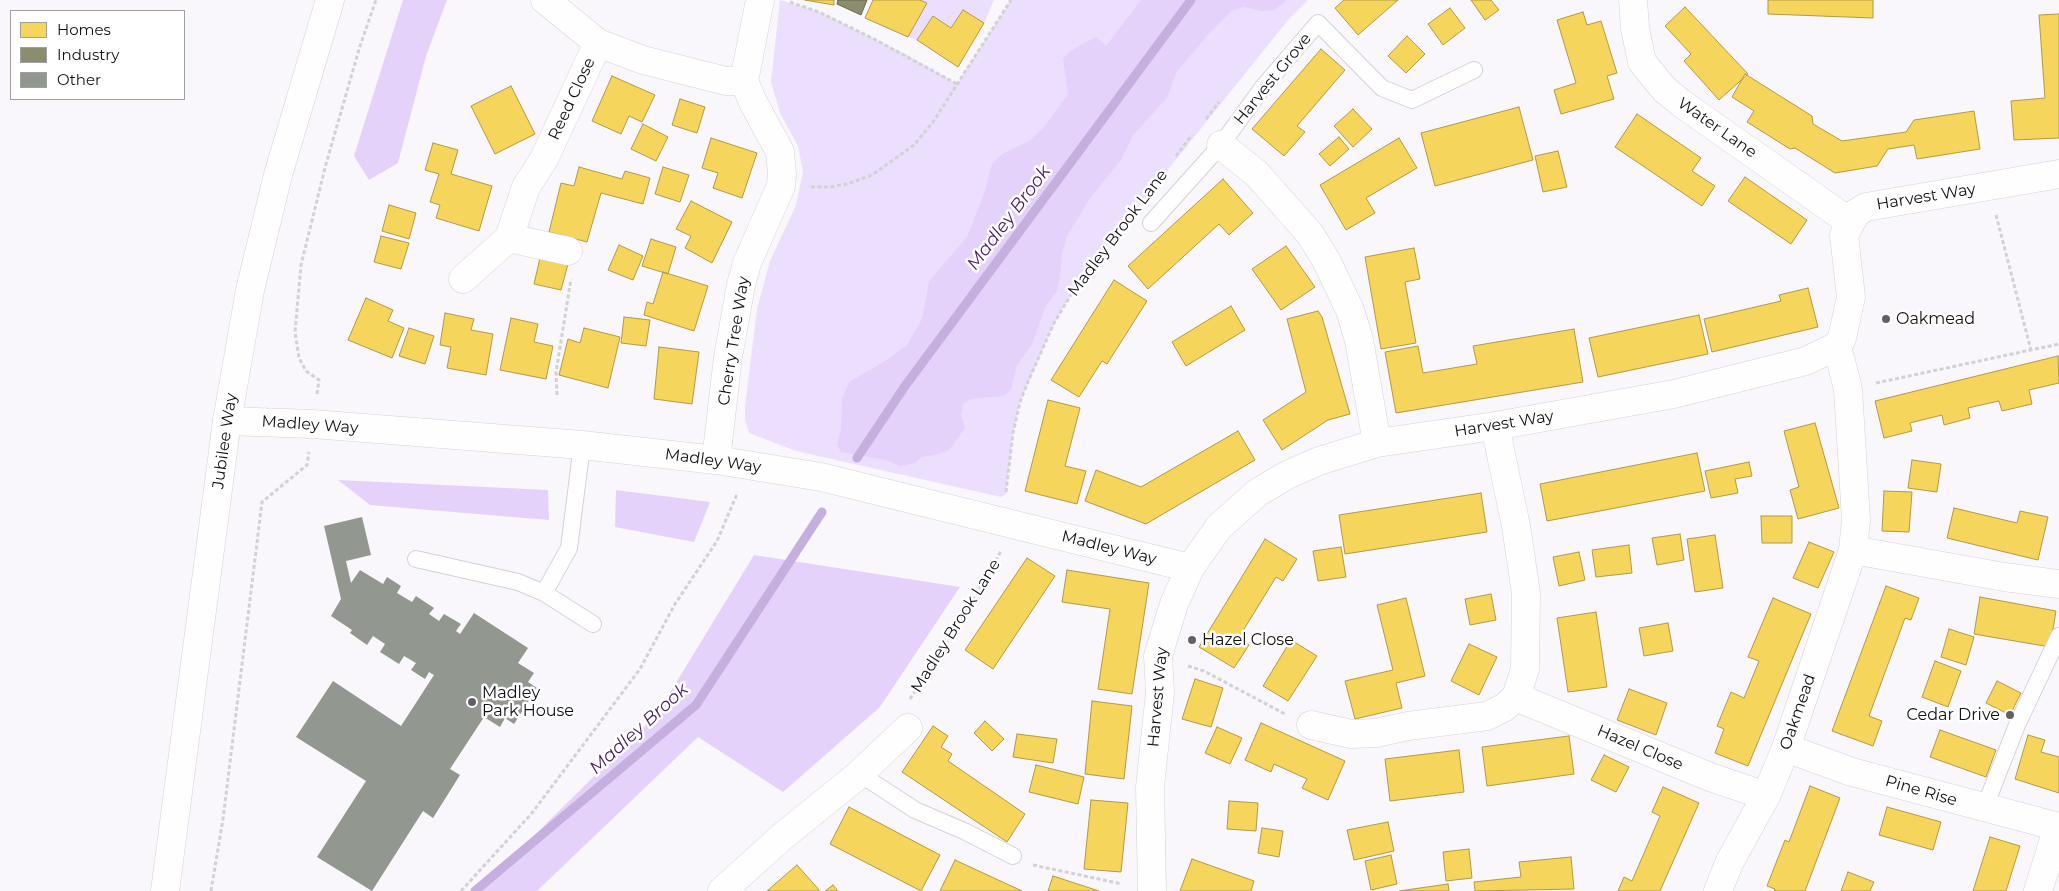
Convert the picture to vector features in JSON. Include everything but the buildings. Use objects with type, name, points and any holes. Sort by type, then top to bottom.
[{"type":"street","name":"Jubilee Way","points":[[165,891],[227,421],[250,290],[275,185],[330,0]]},
{"type":"street","points":[[545,0],[598,43]]},
{"type":"street","name":"Water Lane","points":[[1633,0],[1635,28],[1642,62],[1657,82],[1681,103],[1850,222]]},
{"type":"street","points":[[744,81],[773,1]]},
{"type":"street","name":"Reed Close","points":[[463,279],[509,238],[526,187],[544,159],[598,43],[643,60],[717,79],[744,81]]},
{"type":"street","name":"Cherry Tree Way","points":[[716,460],[728,357],[741,285],[747,263],[781,186],[782,174],[780,152],[752,102],[744,81]]},
{"type":"street","points":[[1221,145],[1257,174],[1310,234],[1326,260],[1350,310],[1359,340],[1377,443]]},
{"type":"street","name":"Harvest Way","points":[[1850,222],[1856,213],[1866,207],[2059,174]]},
{"type":"street","points":[[1837,346],[1847,318],[1851,297],[1844,250],[1844,235],[1850,222]]},
{"type":"street","points":[[509,238],[568,250]]},
{"type":"street","name":"Harvest Way","points":[[1152,891],[1150,787],[1160,692],[1158,656],[1174,604],[1190,568],[1219,527],[1257,493],[1287,475],[1319,461],[1377,443],[1495,426],[1674,394],[1806,361],[1837,346]]},
{"type":"street","name":"Oakmead","points":[[1718,891],[1729,863],[1766,796],[1786,748],[1853,550],[1856,520],[1848,389],[1837,346]]},
{"type":"street","name":"Madley Way","points":[[227,421],[313,424],[582,445],[716,460],[1002,509],[1190,568]]},
{"type":"street","points":[[1311,725],[1351,734],[1376,733],[1408,726],[1487,716],[1506,707],[1516,697],[1525,669],[1526,593],[1516,526],[1495,426]]},
{"type":"street","points":[[1853,550],[2004,577],[2059,584]]},
{"type":"street","name":"Hazel Close","points":[[1516,697],[1710,777],[1766,796]]},
{"type":"street","points":[[722,891],[783,836],[860,774],[908,716]]},
{"type":"street","name":"Pine Rise","points":[[1786,748],[1852,772],[1984,809],[2058,827],[2038,891]]},
{"type":"lane","name":"Harvest Grove","points":[[1151,224],[1221,145],[1263,87],[1318,23],[1382,88],[1412,100],[1474,70]]},
{"type":"lane","points":[[544,593],[569,548],[582,445]]},
{"type":"lane","points":[[416,559],[518,582],[544,593],[593,624]]},
{"type":"lane","points":[[1984,809],[2017,725],[2059,636]]},
{"type":"lane","points":[[860,774],[915,810],[964,830],[1013,856]]},
{"type":"path","points":[[809,187],[830,188],[847,184],[872,174],[892,163],[924,135],[1011,0]]},
{"type":"path","points":[[773,1],[819,12],[874,38],[957,84]]},
{"type":"path","points":[[1200,126],[1223,98]]},
{"type":"path","name":"Madley Brook Lane","points":[[1170,163],[1194,132]]},
{"type":"path","points":[[1991,186],[1998,226],[2031,350]]},
{"type":"path","name":"Madley Brook Lane","points":[[908,716],[1001,553],[1002,509],[1006,494],[1013,433],[1020,402],[1027,384],[1054,323],[1081,278],[1128,216]]},
{"type":"path","points":[[557,395],[556,372],[574,262],[568,250]]},
{"type":"path","points":[[1848,389],[2059,344]]},
{"type":"path","points":[[461,891],[532,813],[640,669],[675,604],[717,541],[750,466]]},
{"type":"path","points":[[1158,656],[1204,671],[1266,706],[1311,725]]},
{"type":"path","points":[[1013,856],[1037,867],[1152,891]]},
{"type":"shaded area","points":[[403,0],[447,0],[426,56],[398,163],[369,180],[354,156]]},
{"type":"shaded area","points":[[780,0],[819,12],[905,54],[957,84],[1011,0],[1308,0],[1288,20],[1081,278],[1054,323],[1020,402],[1013,433],[1006,494],[1001,497],[796,451],[749,433],[745,420],[745,407],[757,309],[770,261],[796,205],[803,172],[798,146],[780,113],[771,82]]},
{"type":"shaded area","points":[[920,0],[994,0],[984,23],[963,10],[951,28],[933,16],[917,40],[908,37],[926,3]]},
{"type":"shaded area","points":[[1141,0],[1287,0],[1275,10],[1262,11],[1244,7],[1232,11],[1211,31],[1176,73],[1167,98],[1134,134],[1121,160],[1091,197],[1067,236],[1062,253],[1060,278],[1056,293],[1046,306],[1032,344],[1016,367],[1011,390],[1003,396],[971,399],[963,404],[961,414],[965,428],[949,450],[921,457],[915,463],[900,466],[886,460],[841,452],[837,445],[841,430],[842,399],[849,382],[885,361],[907,345],[922,319],[929,281],[967,237],[985,191],[991,166],[1002,154],[1029,141],[1045,126],[1068,94],[1063,59],[1070,51],[1096,37],[1106,46]]},
{"type":"shaded area","points":[[338,480],[548,490],[549,520],[370,505]]},
{"type":"shaded area","points":[[616,490],[710,502],[694,542],[615,527]]},
{"type":"shaded area","points":[[754,555],[960,587],[880,707],[783,792],[698,737],[537,891],[478,891],[657,714]]},
{"type":"waterway","name":"Madley Brook","points":[[857,458],[905,386],[1191,0]]},
{"type":"waterway","name":"Madley Brook","points":[[475,891],[696,705],[822,512]]},
{"type":"place","name":"Oakmead","points":[[1886,319]]},
{"type":"place","name":"Hazel Close","points":[[1192,640]]},
{"type":"place","name":"Madley Park House","points":[[472,702]]},
{"type":"place","name":"Cedar Drive","points":[[2010,715]]}]
